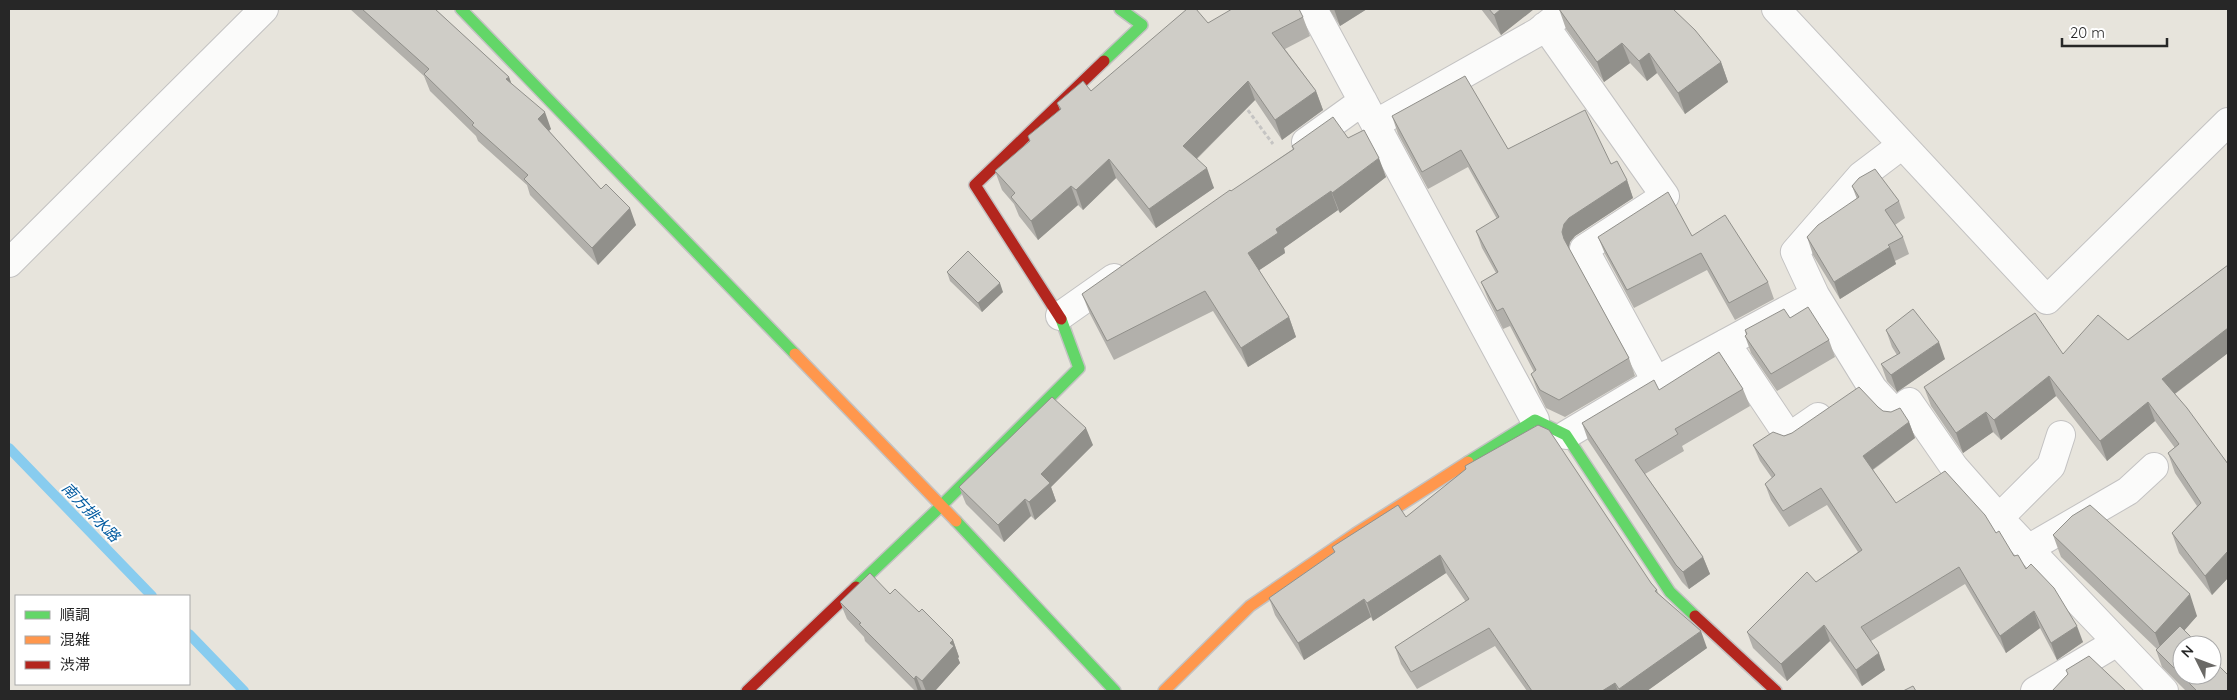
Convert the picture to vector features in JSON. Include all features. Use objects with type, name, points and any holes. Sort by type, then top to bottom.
[{"type":"street","points":[[9,263],[264,9]]},
{"type":"street","points":[[461,9],[941,506],[1115,691]]},
{"type":"street","points":[[748,691],[941,506],[1078,368],[1060,316],[975,185],[1142,25],[1120,9]]},
{"type":"street","points":[[1313,9],[1535,420],[1566,436],[1670,592],[1776,691]]},
{"type":"street","points":[[1284,158],[1369,113],[1545,26],[1567,9]]},
{"type":"street","points":[[1776,9],[2053,307],[2029,323]]},
{"type":"street","points":[[1545,26],[1665,196],[1584,249],[1656,381]]},
{"type":"street","points":[[2047,300],[2228,122]]},
{"type":"street","points":[[1902,145],[1861,176],[1795,252],[1816,295],[1868,382],[1895,413],[1933,386]]},
{"type":"street","points":[[1060,316],[1131,266]]},
{"type":"street","points":[[1566,436],[1656,381],[1816,295]]},
{"type":"street","points":[[1726,343],[1789,437],[1868,382]]},
{"type":"street","points":[[1909,402],[1954,467],[2028,549],[2164,691]]},
{"type":"street","points":[[1164,691],[1250,606],[1355,534],[1535,420]]},
{"type":"street","points":[[2000,518],[2051,466],[2060,435]]},
{"type":"street","points":[[2028,549],[2128,491],[2154,467]]},
{"type":"street","points":[[2035,691],[2117,642]]},
{"type":"path","points":[[1240,100],[1284,158]]},
{"type":"building","points":[[362,9],[435,9],[509,77],[506,79],[545,112],[538,119],[601,189],[606,184],[630,208],[592,248],[524,179],[528,175],[472,125],[474,123],[424,74],[429,69]]},
{"type":"building","points":[[1187,9],[1196,9],[1208,23],[1232,9],[1299,9],[1303,17],[1272,33],[1316,91],[1275,120],[1248,81],[1183,146],[1207,168],[1149,209],[1109,159],[1076,190],[1071,186],[1031,221],[1011,197],[1015,193],[995,171],[1030,141],[1028,136],[1061,109],[1057,103],[1083,81],[1091,91]]},
{"type":"building","points":[[1489,9],[1501,9],[1494,15]]},
{"type":"building","points":[[1559,9],[1673,9],[1695,30],[1721,62],[1678,93],[1649,53],[1639,61],[1622,43],[1597,62]]},
{"type":"building","points":[[1465,76],[1508,149],[1585,110],[1611,164],[1617,161],[1627,180],[1569,218],[1564,224],[1562,232],[1564,239],[1629,358],[1559,400],[1540,390],[1531,374],[1536,370],[1503,308],[1497,311],[1481,282],[1498,272],[1476,231],[1499,217],[1461,150],[1422,172],[1392,116]]},
{"type":"building","points":[[1333,117],[1348,138],[1364,130],[1379,158],[1332,193],[1331,191],[1276,229],[1278,233],[1248,253],[1289,317],[1241,348],[1205,291],[1107,341],[1082,294],[1230,190],[1294,149],[1292,146]]},
{"type":"building","points":[[1875,169],[1899,201],[1885,210],[1903,237],[1834,282],[1807,237],[1818,225],[1859,197],[1852,186],[1859,178]]},
{"type":"building","points":[[1668,192],[1692,236],[1725,215],[1768,282],[1729,303],[1701,253],[1627,290],[1598,237]]},
{"type":"building","points":[[968,251],[1000,283],[978,303],[947,272]]},
{"type":"building","points":[[2228,265],[2228,328],[2162,379],[2187,408],[2228,464],[2228,551],[2205,576],[2172,533],[2201,503],[2168,453],[2179,444],[2148,402],[2100,441],[2049,376],[1994,420],[1986,412],[1956,433],[1924,387],[2035,313],[2063,354],[2098,315],[2128,340]]},
{"type":"building","points":[[1808,307],[1829,340],[1771,374],[1745,336],[1747,334],[1745,330],[1784,309],[1790,318]]},
{"type":"building","points":[[1913,309],[1939,342],[1891,375],[1881,364],[1900,353],[1886,330]]},
{"type":"building","points":[[1719,352],[1743,389],[1675,429],[1678,434],[1635,460],[1703,557],[1683,572],[1676,565],[1582,423],[1654,380],[1659,390]]},
{"type":"building","points":[[1859,387],[1883,411],[1891,412],[1900,408],[1909,422],[1863,456],[1896,503],[1945,471],[1985,515],[1996,533],[1999,531],[2014,556],[2018,555],[2026,569],[2031,564],[2054,588],[2077,626],[2051,643],[2034,611],[2000,636],[1959,567],[1861,627],[1879,653],[1856,670],[1824,625],[1781,664],[1747,632],[1807,572],[1816,582],[1862,550],[1821,488],[1783,511],[1765,484],[1775,475],[1753,445],[1773,432],[1784,436],[1792,433]]},
{"type":"building","points":[[1052,397],[1086,428],[1041,474],[1050,483],[1029,502],[1025,499],[998,525],[959,487]]},
{"type":"building","points":[[1538,425],[1549,430],[1657,590],[1655,591],[1701,631],[1619,689],[1615,683],[1602,691],[1532,691],[1489,628],[1411,672],[1395,647],[1469,599],[1440,555],[1367,603],[1364,599],[1298,643],[1269,598],[1335,552],[1332,547],[1398,505],[1406,517],[1466,469],[1465,466]]},
{"type":"building","points":[[2090,505],[2190,594],[2155,633],[2053,535],[2072,516]]},
{"type":"building","points":[[870,573],[890,594],[895,589],[919,612],[922,609],[953,640],[950,643],[954,646],[922,681],[916,676],[914,679],[859,624],[861,623],[840,602]]},
{"type":"building","points":[[2180,626],[2189,635],[2172,635],[2172,666],[2156,650]]},
{"type":"building","points":[[2089,656],[2126,691],[2052,691],[2068,674],[2066,670]]},
{"type":"building","points":[[2222,669],[2228,675],[2228,691],[2197,691],[2191,685],[2222,685]]},
{"type":"building","points":[[1913,686],[1916,691],[1903,691]]},
{"type":"waterway","name":"南方排水路","points":[[9,448],[151,595]]},
{"type":"waterway","name":"南方排水路","points":[[190,635],[244,691]]},
{"type":"traffic: fast","points":[[461,9],[795,354]]},
{"type":"traffic: fast","points":[[1104,61],[1142,25],[1120,9]]},
{"type":"traffic: fast","points":[[856,587],[941,506],[1079,368],[1061,319]]},
{"type":"traffic: fast","points":[[1468,462],[1535,420],[1566,435],[1670,592],[1695,616]]},
{"type":"traffic: fast","points":[[956,521],[1115,691]]},
{"type":"traffic: slow","points":[[795,354],[956,521]]},
{"type":"traffic: slow","points":[[1164,691],[1250,606],[1355,534],[1468,462]]},
{"type":"traffic: jam","points":[[1061,319],[975,185],[1104,61]]},
{"type":"traffic: jam","points":[[747,691],[856,587]]},
{"type":"traffic: jam","points":[[1695,616],[1776,691]]}]
